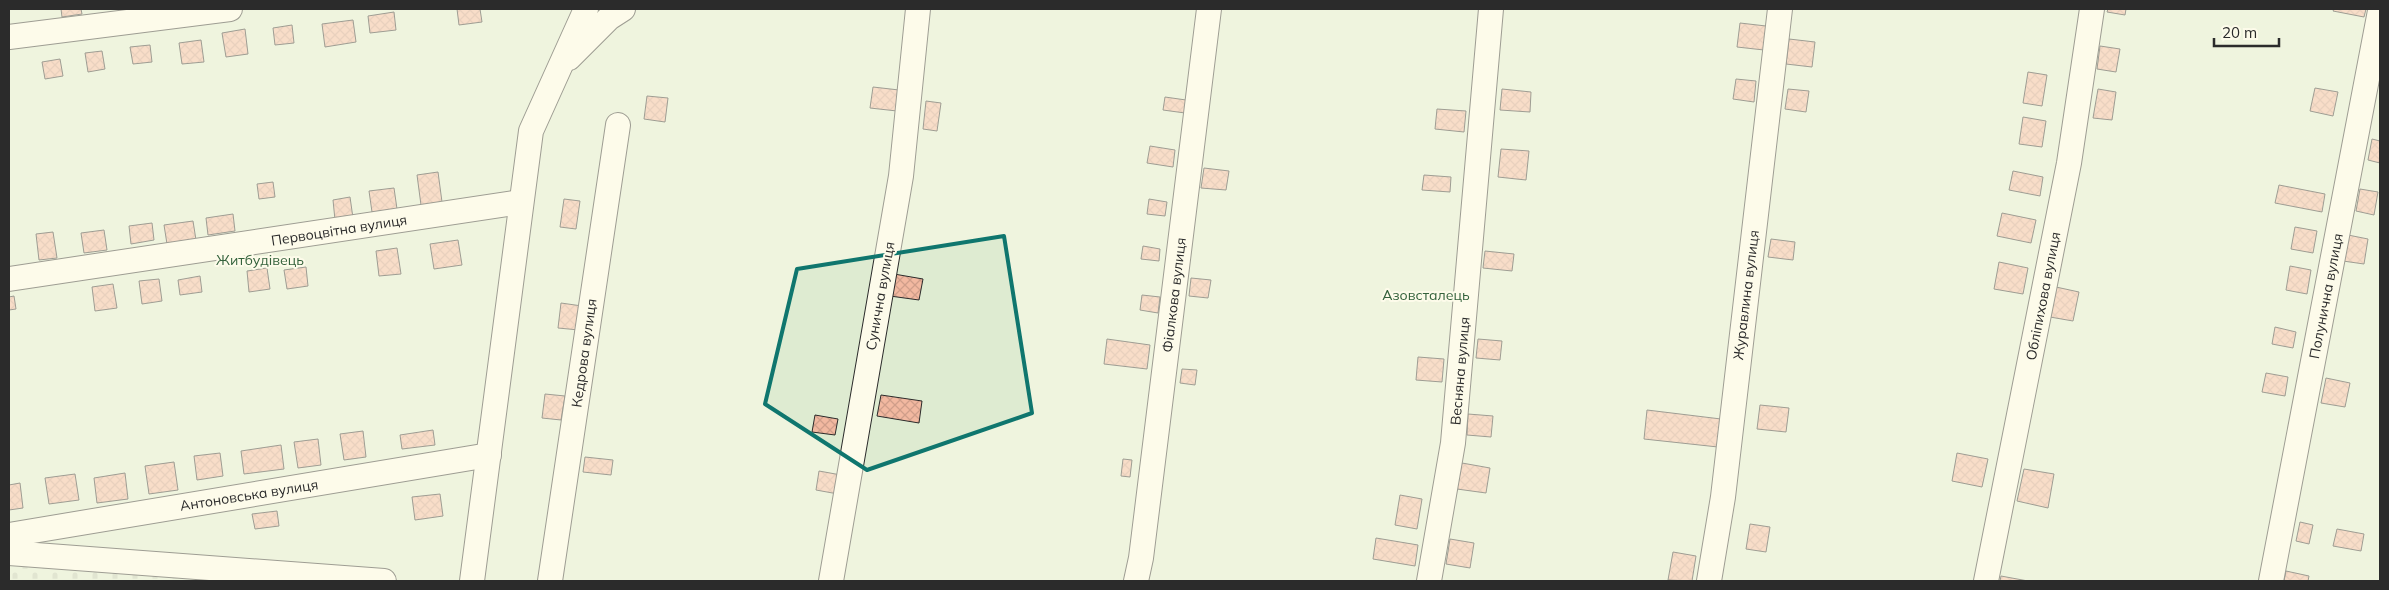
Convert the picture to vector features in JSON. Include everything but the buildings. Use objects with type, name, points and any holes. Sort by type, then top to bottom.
[{"type":"street","points":[[9,37],[230,9]]},
{"type":"street","points":[[472,581],[531,131],[586,9]]},
{"type":"street","points":[[559,68],[609,18],[623,9]]},
{"type":"street","name":"Сунична вулиця","points":[[832,581],[901,176],[918,9]]},
{"type":"street","name":"Фіалкова вулиця","points":[[1136,581],[1141,558],[1210,9]]},
{"type":"street","name":"Весняна вулиця","points":[[1429,581],[1454,443],[1491,9]]},
{"type":"street","name":"Журавлина вулиця","points":[[1709,581],[1722,498],[1780,9]]},
{"type":"street","name":"Обліпихова вулиця","points":[[1986,581],[2069,163],[2092,9]]},
{"type":"street","name":"Полунична вулиця","points":[[2270,581],[2380,11]]},
{"type":"street","name":"Кедрова вулиця","points":[[550,581],[618,126]]},
{"type":"street","name":"Первоцвітна вулиця","points":[[9,279],[521,202]]},
{"type":"street","name":"Антоновська вулиця","points":[[9,535],[489,455]]},
{"type":"street","points":[[9,553],[384,581]]},
{"type":"highlighted area","points":[[1004,236],[1032,413],[867,470],[765,404],[797,269]]},
{"type":"green space","name":"Азовсталець","points":[[9,9],[2380,9],[2380,581],[384,581],[9,553]]},
{"type":"green space","points":[[9,553],[384,581],[9,581]]},
{"type":"park label","name":"Житбудівець","points":[[260,260]]}]
